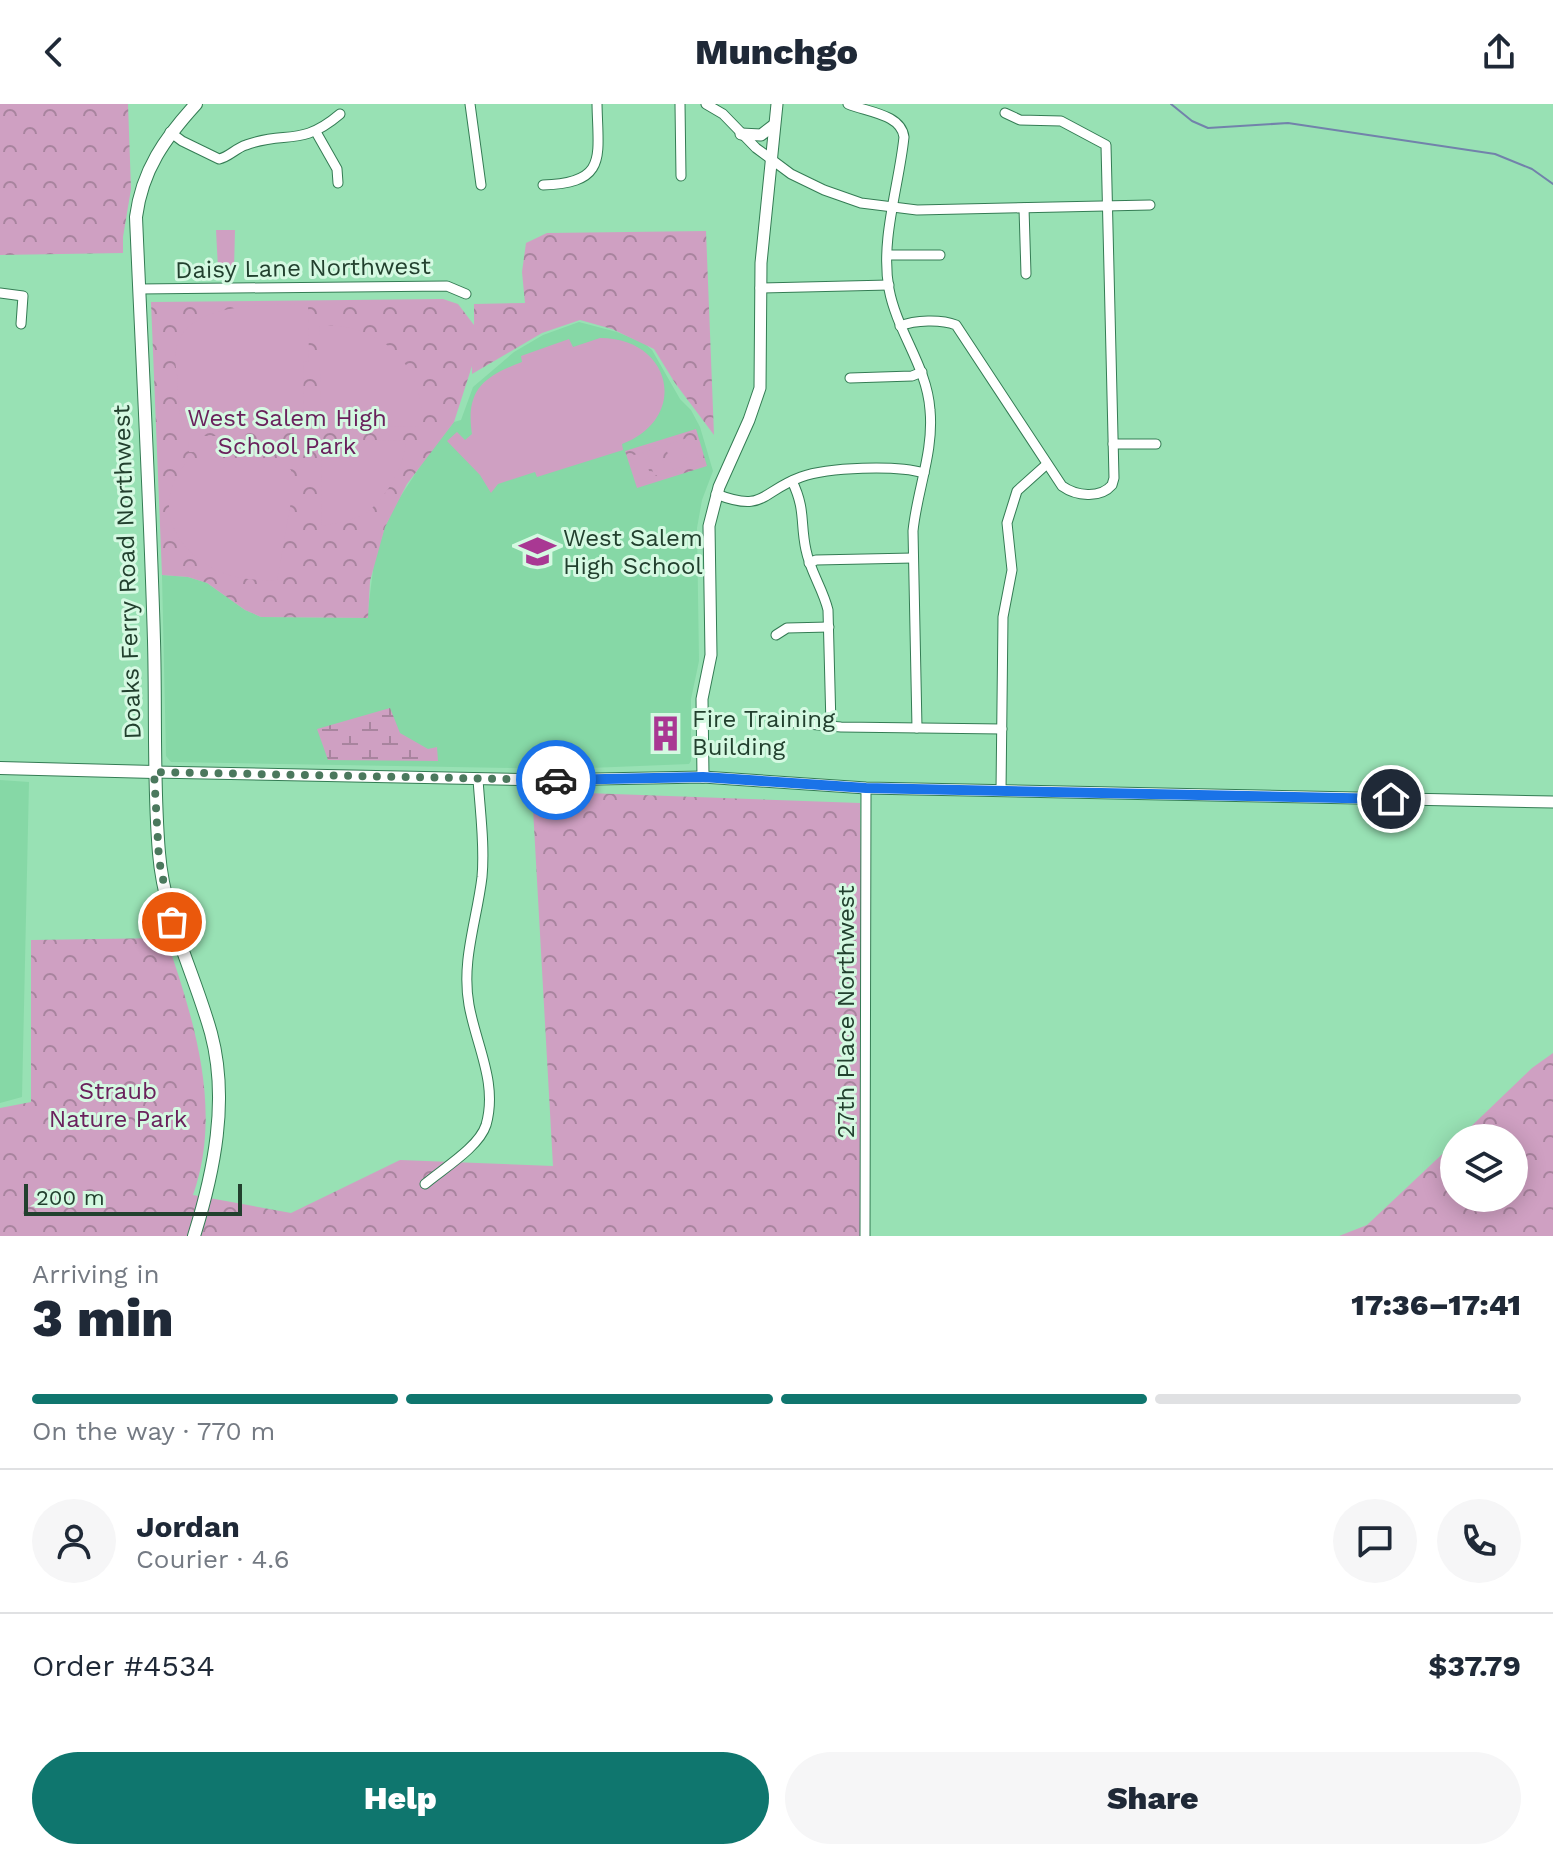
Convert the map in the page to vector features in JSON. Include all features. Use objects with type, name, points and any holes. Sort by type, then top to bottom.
[{"type":"main road","name":"Doaks Ferry Road Northwest","points":[[194,1236],[214,1158],[218,1121],[217,1069],[210,1033],[165,897],[159,854],[138,202],[150,165],[170,132],[196,104]]},
{"type":"main road","points":[[0,768],[154,772]]},
{"type":"street","points":[[470,104],[481,185]]},
{"type":"street","points":[[543,185],[573,183],[588,175],[594,167],[598,155],[597,104]]},
{"type":"street","points":[[680,104],[681,176]]},
{"type":"street","points":[[706,104],[723,114],[741,134],[791,174],[861,203],[893,208],[1150,205]]},
{"type":"street","points":[[703,777],[702,699],[711,655],[709,526],[716,494],[760,388],[760,288],[777,104]]},
{"type":"street","points":[[848,104],[893,119],[902,128],[903,146],[888,255],[889,285],[900,326],[922,372],[931,429],[915,508],[913,558],[917,728]]},
{"type":"street","points":[[900,326],[908,322],[949,322],[956,325],[1062,486],[1080,494],[1106,491],[1114,478],[1107,150],[1101,140],[1061,121],[1020,120],[1005,113]]},
{"type":"street","points":[[170,132],[219,159],[245,145],[316,132],[340,114]]},
{"type":"street","points":[[741,134],[761,135],[774,125]]},
{"type":"street","points":[[316,132],[337,169],[338,183]]},
{"type":"street","points":[[1024,208],[1026,274]]},
{"type":"street","points":[[888,255],[940,255]]},
{"type":"street","points":[[760,288],[889,285]]},
{"type":"street","name":"Daisy Lane Northwest","points":[[139,289],[447,286],[466,294]]},
{"type":"street","points":[[0,293],[23,296],[21,324]]},
{"type":"street","points":[[850,378],[912,376],[922,372]]},
{"type":"street","points":[[1113,444],[1156,444]]},
{"type":"street","points":[[1001,791],[1003,617],[1012,570],[1007,523],[1017,491],[1047,464]]},
{"type":"street","points":[[716,494],[749,503],[763,499],[792,481],[831,470],[901,469],[924,473]]},
{"type":"street","points":[[792,481],[803,511],[809,563],[825,596],[829,627],[831,726]]},
{"type":"street","points":[[809,563],[816,560],[913,558]]},
{"type":"street","points":[[776,635],[787,628],[829,627]]},
{"type":"street","points":[[775,721],[831,726],[1002,729]]},
{"type":"street","points":[[154,772],[478,779],[703,777],[866,788],[1553,802]]},
{"type":"street","points":[[425,1184],[475,1144],[483,1134],[490,1107],[488,1077],[468,1002],[467,982],[469,946],[482,864],[478,779]]},
{"type":"street","name":"27th Place Northwest","points":[[865,1236],[866,788]]},
{"type":"shaded area","name":"West Salem High School","points":[[579,322],[617,332],[644,343],[652,350],[700,427],[713,471],[702,500],[697,528],[699,661],[691,699],[689,764],[565,769],[171,762],[166,756],[162,575],[188,577],[207,583],[245,610],[261,617],[367,618],[374,562],[395,505],[430,451],[454,422],[461,420],[473,387],[514,352],[543,335]]},
{"type":"shaded area","points":[[0,780],[29,782],[22,1097],[0,1103]]},
{"type":"green space","points":[[0,104],[128,104],[131,189],[123,253],[0,255]]},
{"type":"green space","points":[[216,230],[235,230],[234,268],[218,268]]},
{"type":"green space","name":"West Salem High School Park","points":[[706,231],[714,435],[654,349],[612,329],[580,320],[542,333],[472,374],[472,366],[454,422],[407,484],[385,527],[370,581],[368,618],[261,617],[245,610],[207,583],[188,577],[162,575],[151,302],[443,299],[458,304],[474,325],[474,304],[525,303],[522,272],[526,243],[547,233]]},
{"type":"green space","points":[[308,304],[309,361],[303,362],[304,419],[295,429],[185,430],[179,410],[175,359],[183,333],[195,322],[232,309]]},
{"type":"green space","points":[[319,325],[342,326],[362,332],[380,340],[395,352],[407,366],[415,384],[423,426],[329,427],[321,419]]},
{"type":"green space","points":[[600,338],[624,341],[643,351],[657,365],[664,381],[664,399],[657,416],[644,432],[622,444],[623,450],[537,477],[535,472],[498,484],[491,493],[480,475],[447,441],[457,432],[465,440],[472,434],[472,406],[480,386],[522,362],[521,356],[569,339],[573,347]]},
{"type":"green space","points":[[696,429],[707,466],[637,488],[625,451]]},
{"type":"green space","points":[[252,435],[253,452],[222,453],[221,436]]},
{"type":"green space","points":[[188,436],[218,436],[218,452],[189,452]]},
{"type":"green space","points":[[693,436],[700,461],[689,465],[681,440]]},
{"type":"green space","points":[[406,440],[398,470],[388,490],[374,507],[356,518],[322,526],[321,449],[328,441]]},
{"type":"green space","points":[[677,441],[685,466],[673,470],[665,445]]},
{"type":"green space","points":[[658,447],[666,472],[654,476],[647,451]]},
{"type":"green space","points":[[643,452],[651,477],[639,481],[631,456]]},
{"type":"green space","points":[[187,462],[281,462],[291,470],[291,502],[277,581],[238,577],[214,569],[185,546],[175,531],[170,515],[170,497],[175,480]]},
{"type":"green space","points":[[390,708],[400,733],[428,749],[437,747],[438,761],[328,760],[317,729]]},
{"type":"green space","name":"Straub Nature Park","points":[[532,791],[860,803],[867,1236],[0,1236],[0,1108],[31,1102],[31,940],[166,938],[195,1033],[205,1098],[202,1163],[193,1195],[291,1213],[400,1160],[553,1166]]},
{"type":"green space","points":[[1553,1053],[1553,1236],[1339,1236],[1367,1225],[1440,1156],[1440,1212],[1528,1212],[1528,1124],[1474,1124],[1532,1068]]},
{"type":"waterway","points":[[1171,104],[1192,121],[1208,128],[1288,123],[1495,154],[1532,169],[1553,184]]},
{"type":"way so far","points":[[172,922],[159,860],[154,772],[556,780]]},
{"type":"place","name":"West Salem High School","points":[[537,552]]},
{"type":"place","name":"Fire Training Building","points":[[666,733]]},
{"type":"route","points":[[556,780],[703,777],[866,788],[1391,799]]}]
